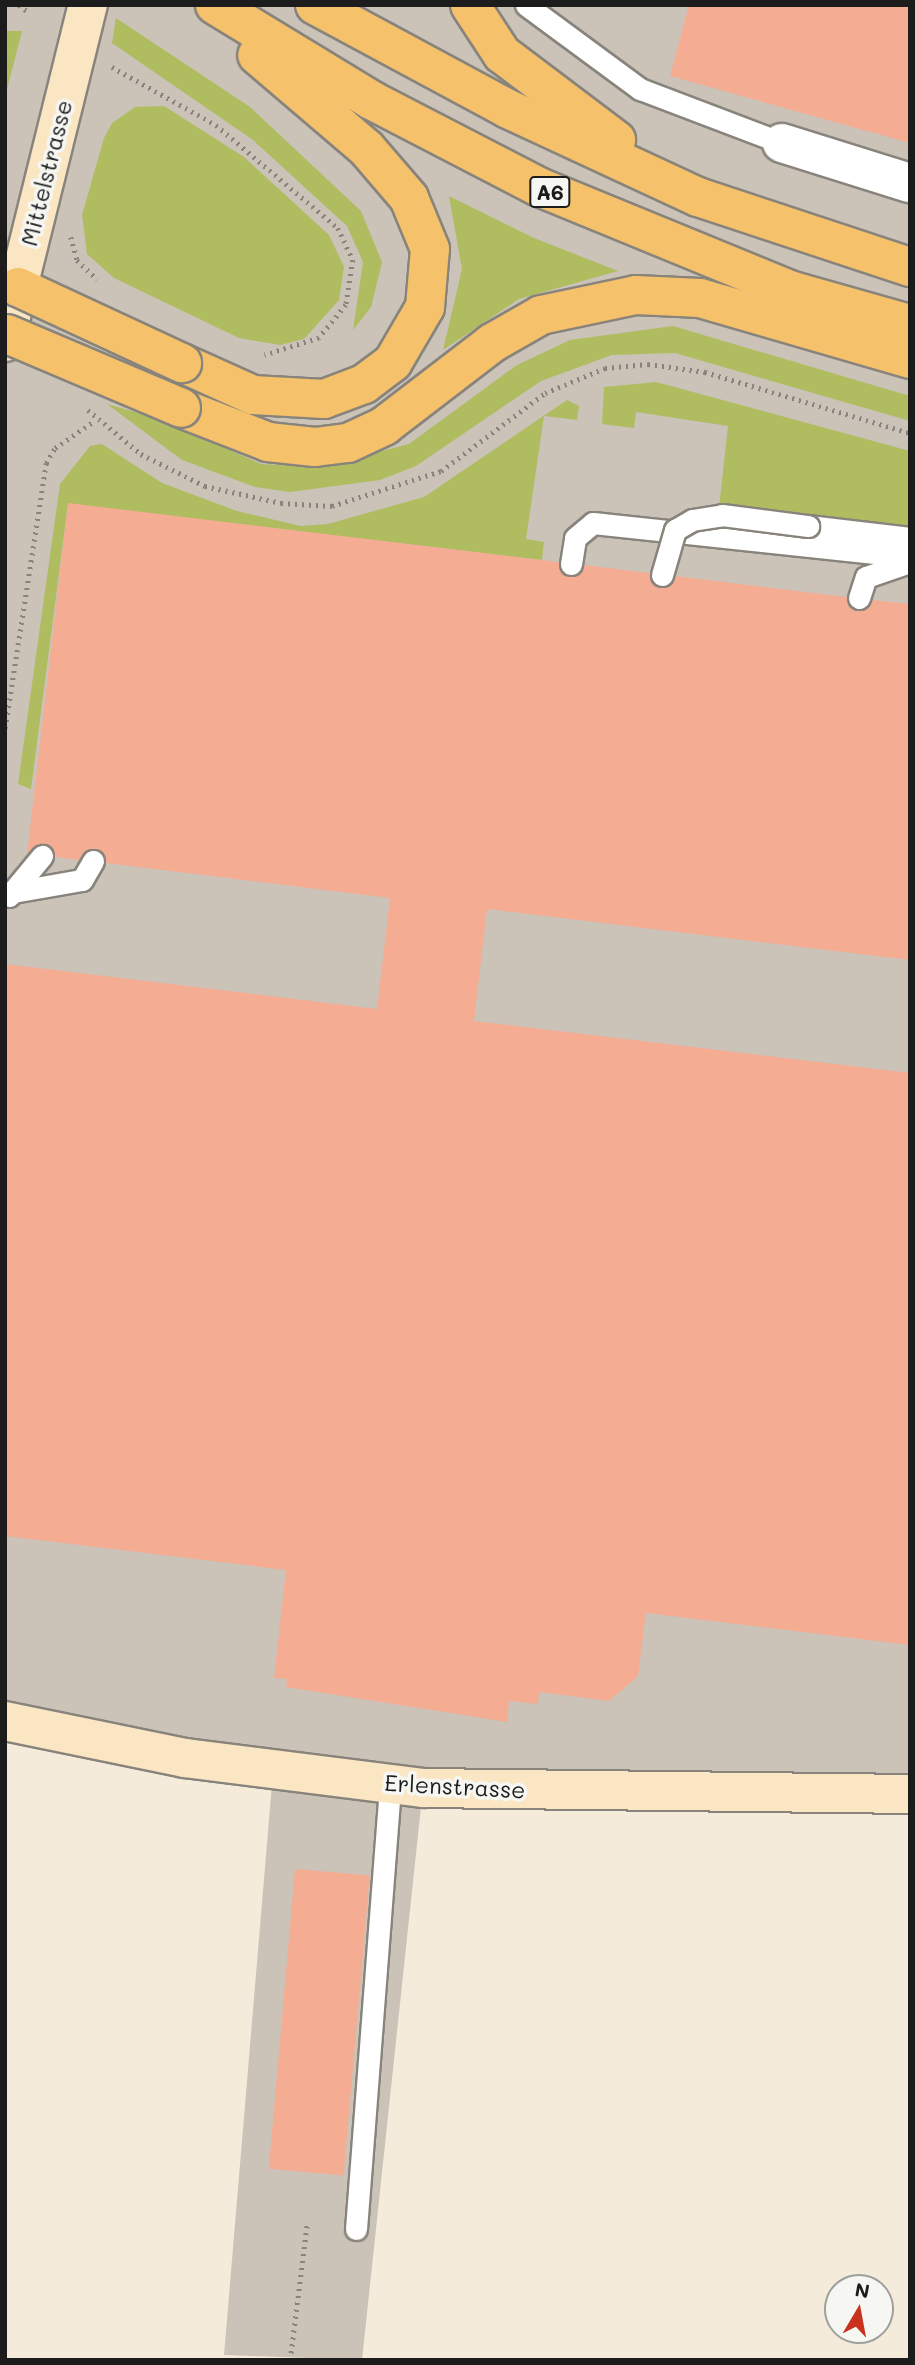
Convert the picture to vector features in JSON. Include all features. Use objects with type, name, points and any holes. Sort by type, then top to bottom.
[{"type":"highway","points":[[18,287],[253,395],[324,399],[364,384],[393,362],[425,307],[432,272],[425,227],[389,174],[200,5]]},
{"type":"highway","name":"A6","points":[[215,5],[371,100],[539,187],[793,291],[910,324]]},
{"type":"highway","name":"A6","points":[[315,5],[506,108],[698,197],[910,267]]},
{"type":"highway","points":[[470,5],[482,29],[533,81],[698,197]]},
{"type":"highway","points":[[6,338],[268,442],[315,447],[348,443],[384,426],[492,343],[541,315],[636,295],[700,298],[910,359]]},
{"type":"street","name":"Mittelstrasse","points":[[6,338],[88,5]]},
{"type":"street","points":[[782,143],[910,183]]},
{"type":"street","name":"Erlenstrasse","points":[[5,1721],[185,1758],[390,1784],[910,1794]]},
{"type":"lane","points":[[526,5],[640,89],[782,143]]},
{"type":"lane","points":[[662,575],[675,530],[692,520],[722,515],[910,538]]},
{"type":"lane","points":[[571,564],[575,538],[593,523],[910,559]]},
{"type":"lane","points":[[859,598],[866,577],[910,559]]},
{"type":"lane","points":[[9,895],[42,856]]},
{"type":"lane","points":[[9,895],[73,884],[86,877],[93,862]]},
{"type":"lane","points":[[356,2229],[390,1784]]},
{"type":"path","points":[[19,5],[27,11]]},
{"type":"path","points":[[105,64],[216,125],[338,228],[354,260],[353,283],[334,324],[301,348],[252,353]]},
{"type":"path","points":[[67,222],[77,260],[102,283]]},
{"type":"path","points":[[5,727],[46,463],[55,448],[94,421],[141,454],[205,486],[281,503],[332,506],[441,471],[545,393],[606,368],[648,364],[705,372],[910,433]]},
{"type":"path","points":[[290,2360],[307,2224]]},
{"type":"shaded area","points":[[5,5],[910,5],[910,1794],[423,1788],[362,2360],[224,2355],[273,1772],[5,1721]]},
{"type":"green space","points":[[116,18],[250,107],[361,211],[382,262],[371,307],[353,330],[363,262],[347,226],[253,140],[112,43]]},
{"type":"green space","points":[[5,31],[22,31],[5,97]]},
{"type":"green space","points":[[164,106],[244,157],[329,235],[344,267],[339,300],[304,339],[280,345],[239,338],[114,278],[87,254],[82,215],[104,138],[112,123],[135,107]]},
{"type":"green space","points":[[449,196],[534,238],[618,271],[519,299],[443,350],[462,269]]},
{"type":"green space","points":[[673,326],[910,396],[910,421],[675,353],[612,355],[541,381],[416,466],[380,480],[290,492],[255,487],[182,460],[107,404],[159,419],[261,464],[321,467],[409,444],[517,365],[570,340]]},
{"type":"green space","points":[[656,382],[910,451],[910,530],[719,508],[728,426],[636,412],[634,428],[602,424],[604,387]]},
{"type":"green space","points":[[567,400],[579,406],[577,420],[544,416],[526,539],[544,542],[542,560],[68,504],[31,789],[18,784],[60,484],[90,446],[102,444],[162,483],[237,511],[301,526],[328,524],[424,497]]},
{"type":"building","points":[[689,5],[910,5],[910,143],[670,76]]},
{"type":"building","points":[[68,503],[558,562],[570,577],[584,565],[649,573],[659,588],[675,576],[846,597],[856,611],[872,600],[910,604],[910,960],[487,909],[474,1021],[910,1073],[910,1645],[646,1613],[638,1676],[609,1701],[539,1692],[538,1704],[509,1701],[507,1722],[286,1687],[287,1679],[274,1678],[286,1570],[5,1536],[5,964],[377,1009],[390,898],[106,863],[94,848],[79,860],[55,857],[43,843],[27,854]]},
{"type":"building","points":[[295,1869],[370,1876],[343,2175],[269,2169]]}]
